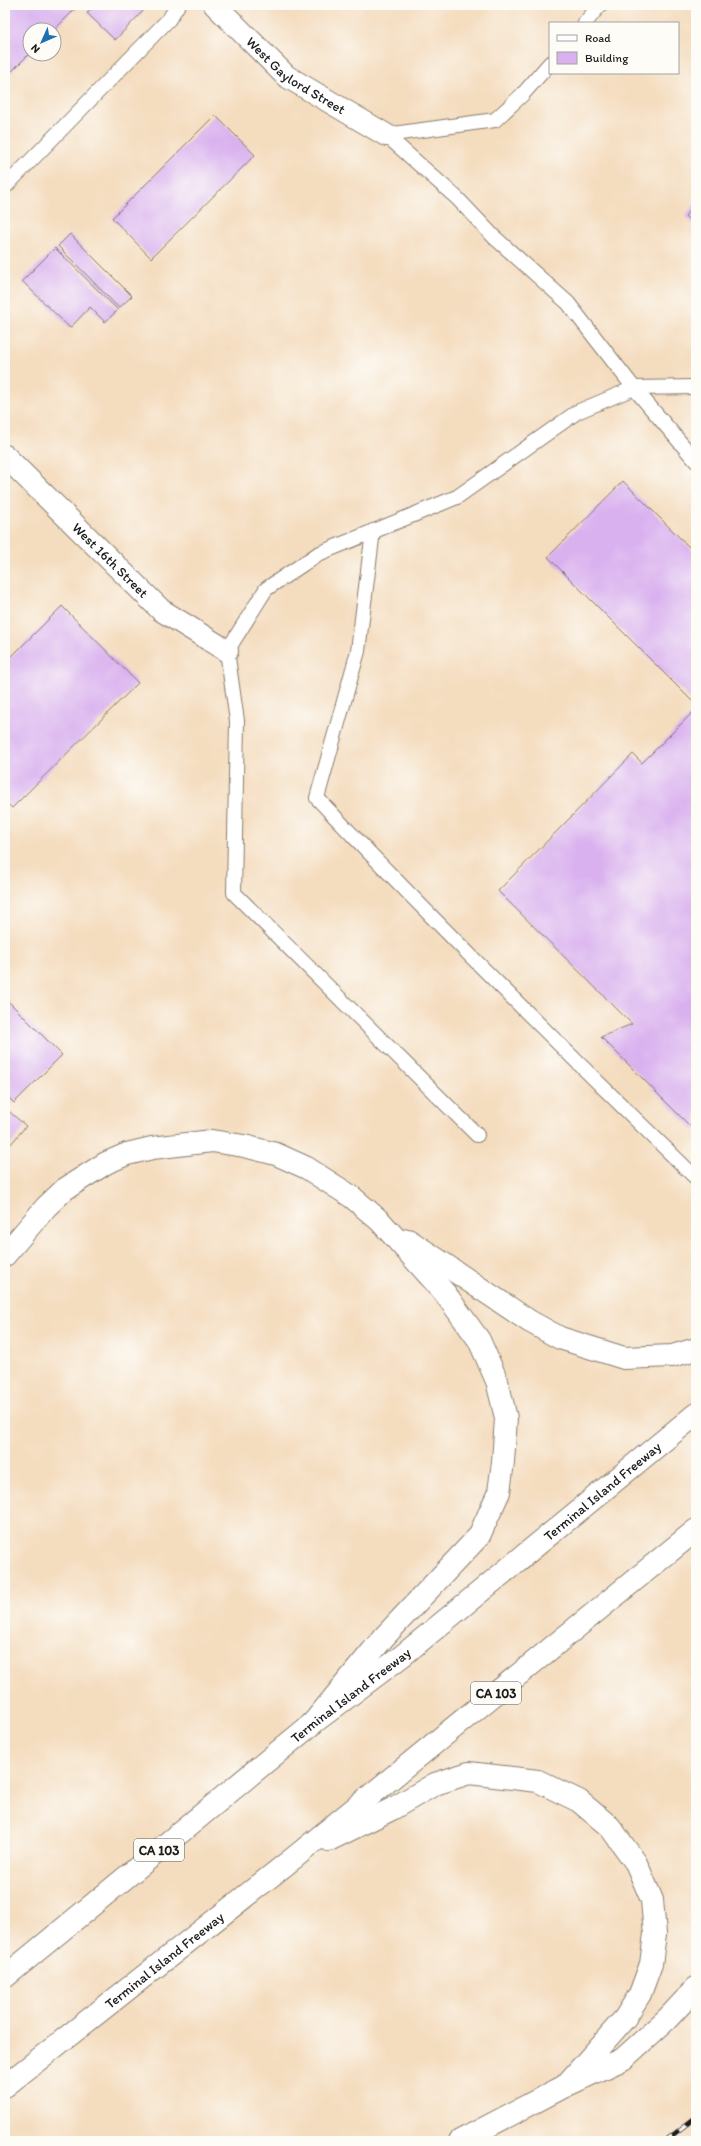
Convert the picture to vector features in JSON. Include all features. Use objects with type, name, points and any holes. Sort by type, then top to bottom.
[{"type":"main road","name":"West Gaylord Street","points":[[215,5],[286,76],[386,135]]},
{"type":"main road","name":"West 16th Street","points":[[5,456],[162,610],[227,651]]},
{"type":"main road","points":[[5,1255],[46,1207],[64,1190],[106,1164],[127,1154],[152,1148],[212,1141],[244,1146],[264,1151],[307,1168],[352,1197],[380,1222],[444,1292],[479,1340],[497,1381],[506,1418],[499,1492],[479,1536],[384,1637],[312,1723]]},
{"type":"main road","points":[[380,1222],[529,1321],[560,1338],[624,1358],[672,1356],[696,1349]]},
{"type":"main road","name":"Terminal Island Freeway","points":[[5,1977],[312,1723],[402,1656],[696,1414]]},
{"type":"main road","name":"Terminal Island Freeway","points":[[5,2086],[295,1857],[696,1530]]},
{"type":"main road","points":[[295,1857],[392,1809],[435,1784],[469,1774],[538,1781],[579,1801],[610,1827],[636,1863],[652,1900],[655,1934],[651,1964],[640,1994],[625,2018],[565,2086]]},
{"type":"main road","points":[[460,2141],[565,2086],[623,2059],[667,2019],[696,1988]]},
{"type":"lane","points":[[5,187],[169,19],[178,5]]},
{"type":"lane","points":[[586,22],[600,5]]},
{"type":"lane","points":[[386,135],[495,120],[523,94],[549,64]]},
{"type":"lane","points":[[386,135],[456,198],[494,237],[568,303],[634,388],[696,461]]},
{"type":"lane","points":[[477,1135],[234,893],[237,721],[227,651],[266,589],[318,554],[457,497],[577,412],[634,388],[696,387]]},
{"type":"lane","points":[[374,531],[358,651],[317,798],[403,889],[570,1056],[696,1178]]},
{"type":"building","points":[[5,5],[79,5],[62,22],[22,22],[22,61],[5,78]]},
{"type":"building","points":[[94,5],[143,5],[146,8],[115,40],[87,13]]},
{"type":"building","points":[[215,115],[255,155],[151,258],[112,218]]},
{"type":"building","points":[[696,203],[696,226],[685,216]]},
{"type":"building","points":[[70,234],[132,296],[119,308],[58,246]]},
{"type":"building","points":[[55,248],[118,310],[105,322],[90,307],[70,328],[22,281]]},
{"type":"building","points":[[623,481],[696,554],[696,705],[548,557]]},
{"type":"building","points":[[62,606],[138,683],[12,808],[5,801],[5,663]]},
{"type":"building","points":[[696,709],[696,1132],[601,1037],[632,1024],[498,891],[633,754],[642,763]]},
{"type":"building","points":[[5,998],[62,1055],[14,1103],[5,1094]]},
{"type":"building","points":[[5,1108],[26,1126],[5,1151]]},
{"type":"railway","points":[[665,2141],[696,2117]]}]
